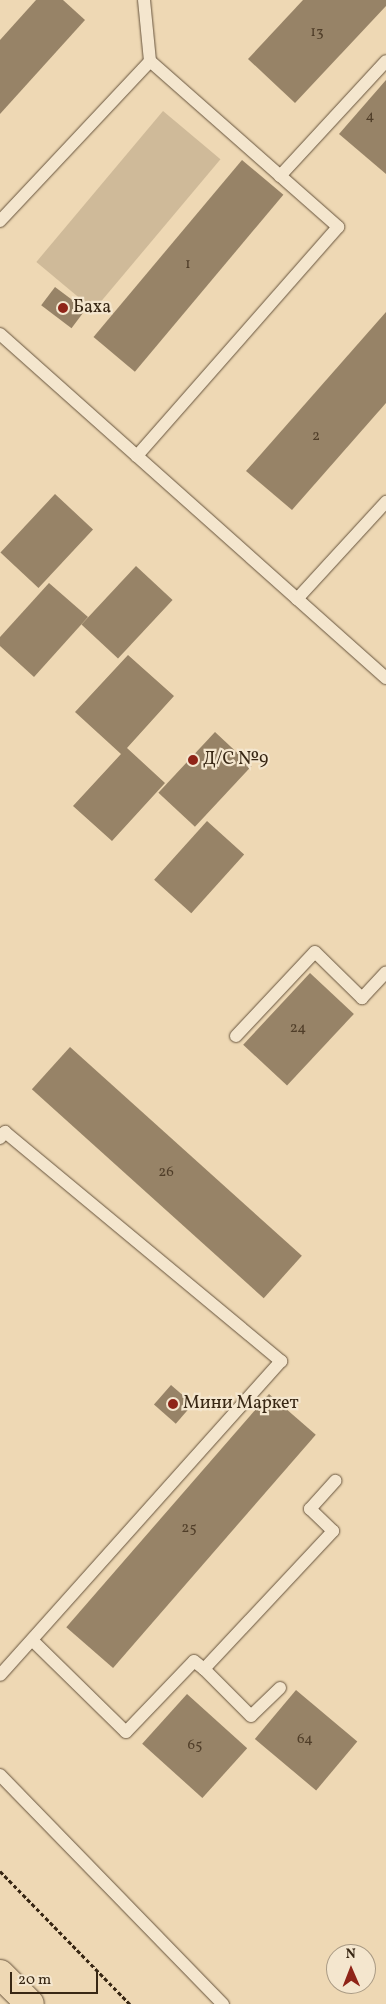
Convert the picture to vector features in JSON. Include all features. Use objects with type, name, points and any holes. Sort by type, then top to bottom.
[{"type":"highway","points":[[0,1974],[30,2004]]},
{"type":"lane","points":[[137,456],[338,227],[150,60],[144,0]]},
{"type":"lane","points":[[0,221],[150,60]]},
{"type":"lane","points":[[280,176],[386,61]]},
{"type":"lane","points":[[0,334],[386,678]]},
{"type":"lane","points":[[297,599],[386,502]]},
{"type":"lane","points":[[236,1036],[315,952],[362,998],[386,972]]},
{"type":"lane","points":[[0,1138],[5,1132],[281,1361],[0,1675]]},
{"type":"lane","points":[[204,1669],[333,1531],[310,1509],[335,1481]]},
{"type":"lane","points":[[33,1640],[126,1732],[194,1661],[251,1716],[280,1688]]},
{"type":"lane","points":[[0,1775],[224,2004]]},
{"type":"path","points":[[0,1871],[130,2004]]},
{"type":"shaded area","points":[[163,111],[220,159],[94,310],[36,262]]},
{"type":"building","points":[[36,0],[63,0],[85,20],[0,114],[0,40]]},
{"type":"building","points":[[303,0],[386,0],[386,6],[295,103],[248,59]]},
{"type":"building","points":[[386,80],[386,174],[339,134]]},
{"type":"building","points":[[242,160],[283,195],[135,372],[94,337]]},
{"type":"building","name":"Баха","points":[[55,287],[85,310],[72,328],[41,305]]},
{"type":"building","points":[[386,312],[386,403],[292,510],[246,471]]},
{"type":"building","points":[[55,494],[93,529],[38,588],[0,553]]},
{"type":"building","points":[[136,566],[173,600],[118,659],[81,625]]},
{"type":"building","points":[[49,583],[88,617],[34,677],[0,646],[0,637]]},
{"type":"building","points":[[128,655],[174,696],[127,748],[165,783],[112,841],[73,806],[121,754],[75,712]]},
{"type":"building","points":[[215,732],[252,766],[195,827],[158,793]]},
{"type":"building","points":[[207,821],[244,854],[191,913],[154,880]]},
{"type":"building","points":[[310,973],[354,1014],[287,1086],[243,1045]]},
{"type":"building","points":[[70,1047],[302,1256],[264,1298],[32,1089]]},
{"type":"building","name":"Мини Маркет","points":[[171,1385],[193,1404],[176,1424],[154,1405]]},
{"type":"building","points":[[269,1394],[316,1435],[113,1668],[66,1627]]},
{"type":"building","points":[[296,1690],[357,1741],[316,1790],[255,1739]]},
{"type":"building","points":[[187,1694],[247,1748],[202,1798],[142,1744]]},
{"type":"place","name":"Баха","points":[[63,308]]},
{"type":"place","name":"Д/С №9","points":[[193,760]]},
{"type":"place","name":"Мини Маркет","points":[[173,1404]]}]
